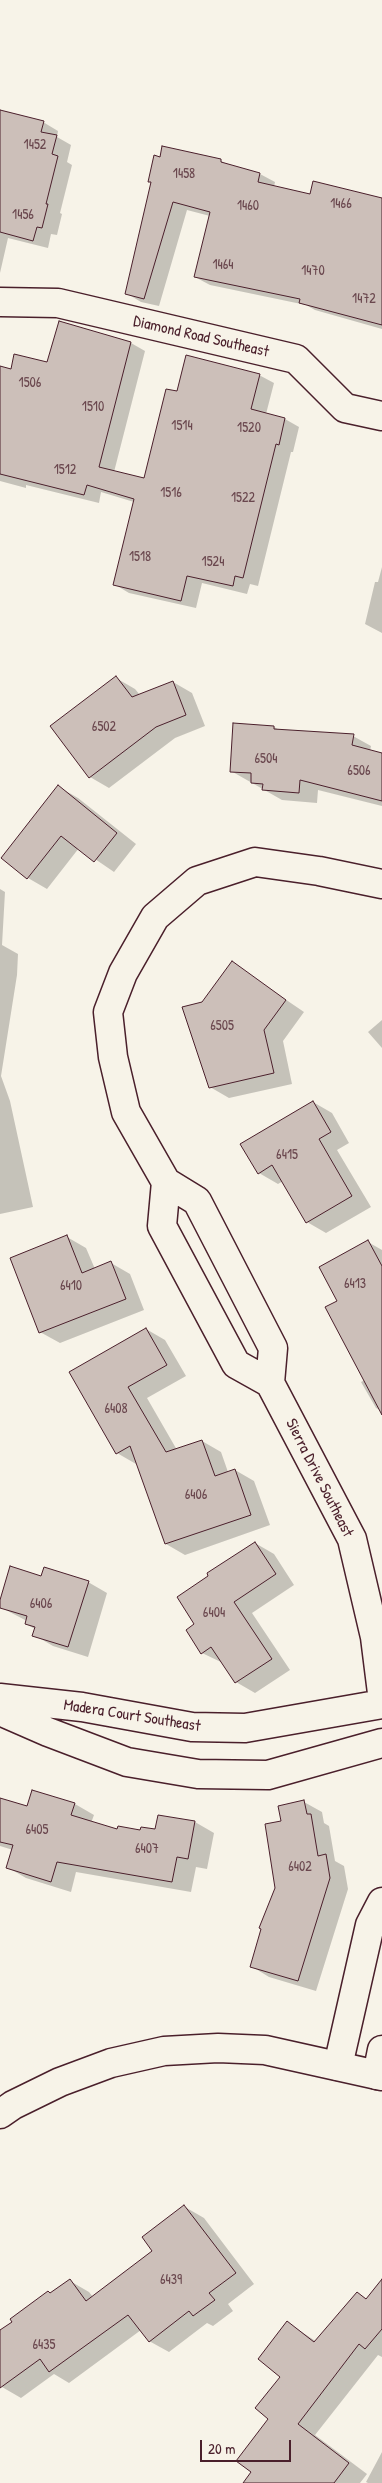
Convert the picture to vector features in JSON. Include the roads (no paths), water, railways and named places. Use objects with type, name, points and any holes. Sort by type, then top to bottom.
[{"type":"street","name":"Diamond Road Southeast","points":[[0,302],[58,303],[296,359],[346,408],[382,416]]},
{"type":"street","points":[[166,1182],[162,1226],[236,1364],[270,1383],[273,1348],[197,1201],[166,1182],[126,1112],[113,1057],[108,1012],[123,973],[155,917],[197,881],[255,862],[319,871],[382,884]]},
{"type":"street","name":"Sierra Drive Southeast","points":[[270,1383],[352,1539],[375,1637],[382,1693]]},
{"type":"street","name":"Madera Court Southeast","points":[[0,1698],[82,1708],[192,1727],[244,1728],[382,1704]]},
{"type":"street","name":"Madera Court Southeast","points":[[0,1711],[127,1762],[198,1774],[268,1774],[382,1743]]},
{"type":"street","points":[[338,2066],[370,1925],[382,1902]]},
{"type":"street","points":[[0,2114],[13,2105],[60,2082],[111,2063],[164,2051],[218,2048],[265,2050],[338,2066],[380,2067]]}]
